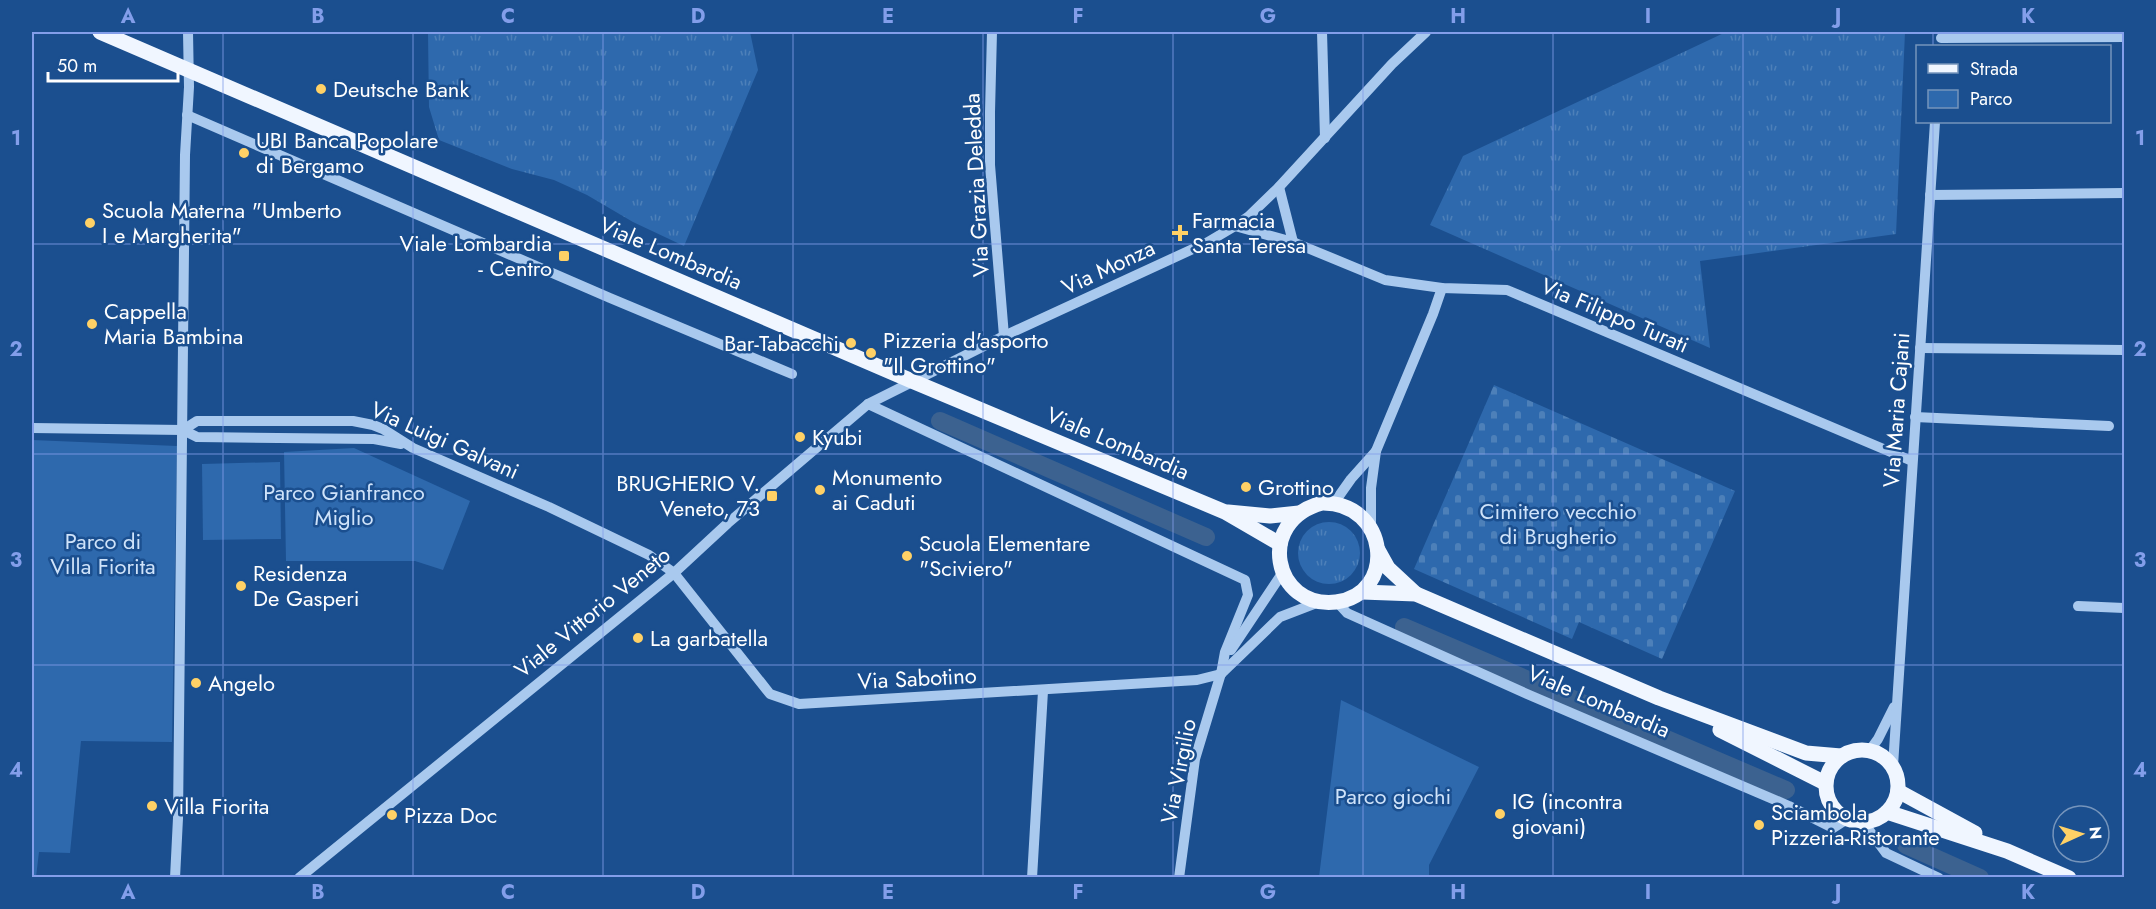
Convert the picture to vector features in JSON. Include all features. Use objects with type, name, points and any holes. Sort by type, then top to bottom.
[{"type":"main road","name":"Viale Lombardia","points":[[100,32],[912,381],[1225,512],[1280,544]]},
{"type":"main road","points":[[1334,503],[1355,510],[1371,526],[1378,550],[1376,569],[1371,581],[1362,592],[1337,602],[1319,602],[1304,596],[1292,586],[1283,572],[1279,558],[1280,544],[1283,532],[1299,513],[1310,506],[1334,503]]},
{"type":"main road","name":"Viale Lombardia","points":[[1225,512],[1270,516],[1299,513]]},
{"type":"main road","name":"Viale Lombardia","points":[[1378,550],[1388,568],[1416,594],[1659,698],[1806,753],[1841,756]]},
{"type":"main road","name":"Viale Lombardia","points":[[1362,592],[1416,594]]},
{"type":"main road","name":"Viale Lombardia","points":[[1659,698],[1825,783]]},
{"type":"main road","points":[[1855,750],[1870,750],[1879,753],[1893,766],[1898,778],[1898,791],[1887,812],[1875,820],[1863,822],[1846,819],[1837,813],[1826,794],[1825,783],[1830,768],[1841,756],[1855,750]]},
{"type":"main road","points":[[1898,791],[2007,851],[2069,878]]},
{"type":"main road","points":[[1887,812],[2007,851]]},
{"type":"street","points":[[174,878],[178,818],[188,32]]},
{"type":"street","name":"Via Grazia Deledda","points":[[992,32],[990,165],[1004,336]]},
{"type":"street","points":[[1322,32],[1324,138]]},
{"type":"street","name":"Via Monza","points":[[912,381],[1208,242],[1235,226],[1249,216],[1279,187],[1392,64],[1426,32]]},
{"type":"street","points":[[1941,39],[2124,37]]},
{"type":"street","points":[[187,115],[792,374]]},
{"type":"street","name":"Via Maria Cajani","points":[[1893,766],[1935,123]]},
{"type":"street","points":[[1279,187],[1293,242]]},
{"type":"street","points":[[1930,195],[2124,193]]},
{"type":"street","name":"Via Filippo Turati","points":[[1235,226],[1293,242],[1384,280],[1442,288],[1507,290],[1912,461]]},
{"type":"street","points":[[1371,526],[1371,488],[1376,451],[1442,288]]},
{"type":"street","points":[[1920,348],[2124,350]]},
{"type":"street","name":"Viale Vittorio Veneto","points":[[299,878],[674,573],[728,523],[868,404],[912,381]]},
{"type":"street","points":[[868,404],[1245,580],[1248,595],[1225,652],[1221,674]]},
{"type":"street","points":[[1915,417],[2109,426]]},
{"type":"street","name":"Via Luigi Galvani","points":[[183,430],[197,422],[353,421],[373,425],[413,448],[635,547],[674,573]]},
{"type":"street","points":[[32,428],[183,430],[197,437],[374,439],[393,441],[413,448]]},
{"type":"street","points":[[1334,503],[1351,479],[1376,451]]},
{"type":"street","name":"Via Virgilio","points":[[1179,878],[1195,759],[1221,674],[1234,645],[1283,572]]},
{"type":"street","name":"Via Sabotino","points":[[674,573],[770,694],[799,704],[1043,691],[1197,680],[1221,674]]},
{"type":"street","name":"Via Virgilio","points":[[1221,674],[1280,617],[1319,602]]},
{"type":"street","name":"Viale Lombardia","points":[[1337,602],[1347,613],[1527,694],[1789,806],[1833,828],[1846,819]]},
{"type":"street","points":[[2079,606],[2124,608]]},
{"type":"street","points":[[1032,878],[1043,691]]},
{"type":"street","name":"Via Maria Cajani","points":[[1870,750],[1897,702]]},
{"type":"street","points":[[1863,822],[1886,853],[1939,878]]},
{"type":"green space","points":[[428,32],[750,32],[758,70],[684,246],[554,180],[512,169],[439,140],[429,107]]},
{"type":"green space","points":[[1726,32],[1905,32],[1896,234],[1700,261],[1710,348],[1430,225],[1463,156]]},
{"type":"green space","name":"Cimitero vecchio di Brugherio","points":[[1494,385],[1735,491],[1662,659],[1579,622],[1572,639],[1414,569]]},
{"type":"green space","name":"Parco di Villa Fiorita","points":[[32,440],[177,446],[172,742],[81,741],[70,853],[39,852],[36,877],[32,878]]},
{"type":"green space","name":"Parco Gianfranco Miglio","points":[[354,448],[470,501],[443,570],[415,561],[286,561],[284,452]]},
{"type":"green space","points":[[280,462],[281,539],[203,540],[202,464]]},
{"type":"green space","points":[[1323,522],[1335,522],[1351,531],[1358,541],[1360,553],[1358,565],[1351,575],[1335,584],[1323,584],[1312,579],[1303,570],[1298,559],[1298,547],[1303,536],[1312,527]]},
{"type":"green space","name":"Parco giochi","points":[[1341,700],[1479,767],[1429,865],[1429,877],[1319,877]]},
{"type":"waterway","points":[[940,421],[1206,537]]},
{"type":"waterway","points":[[1404,627],[1786,790]]},
{"type":"waterway","points":[[1906,845],[1980,878]]},
{"type":"place","name":"Deutsche Bank","points":[[321,89]]},
{"type":"place","name":"UBI Banca Popolare di Bergamo","points":[[244,153]]},
{"type":"place","name":"Scuola Materna \"Umberto I e Margherita\"","points":[[90,223]]},
{"type":"place","name":"Farmacia Santa Teresa","points":[[1180,233]]},
{"type":"place","name":"Viale Lombardia - Centro","points":[[564,256]]},
{"type":"place","name":"Cappella Maria Bambina","points":[[92,324]]},
{"type":"place","name":"Bar-Tabacchi","points":[[851,343]]},
{"type":"place","name":"Pizzeria d'asporto \"Il Grottino\"","points":[[871,353]]},
{"type":"place","name":"Kyubi","points":[[800,437]]},
{"type":"place","name":"Grottino","points":[[1246,487]]},
{"type":"place","name":"Monumento ai Caduti","points":[[820,490]]},
{"type":"place","name":"BRUGHERIO V. Veneto, 73","points":[[772,496]]},
{"type":"place","name":"Scuola Elementare \"Sciviero\"","points":[[907,556]]},
{"type":"place","name":"Residenza De Gasperi","points":[[241,586]]},
{"type":"place","name":"La garbatella","points":[[638,638]]},
{"type":"place","name":"Angelo","points":[[196,683]]},
{"type":"place","name":"Villa Fiorita","points":[[152,806]]},
{"type":"place","name":"IG (incontra giovani)","points":[[1500,814]]},
{"type":"place","name":"Pizza Doc","points":[[392,815]]},
{"type":"place","name":"Sciambola Pizzeria-Ristorante","points":[[1759,825]]}]
